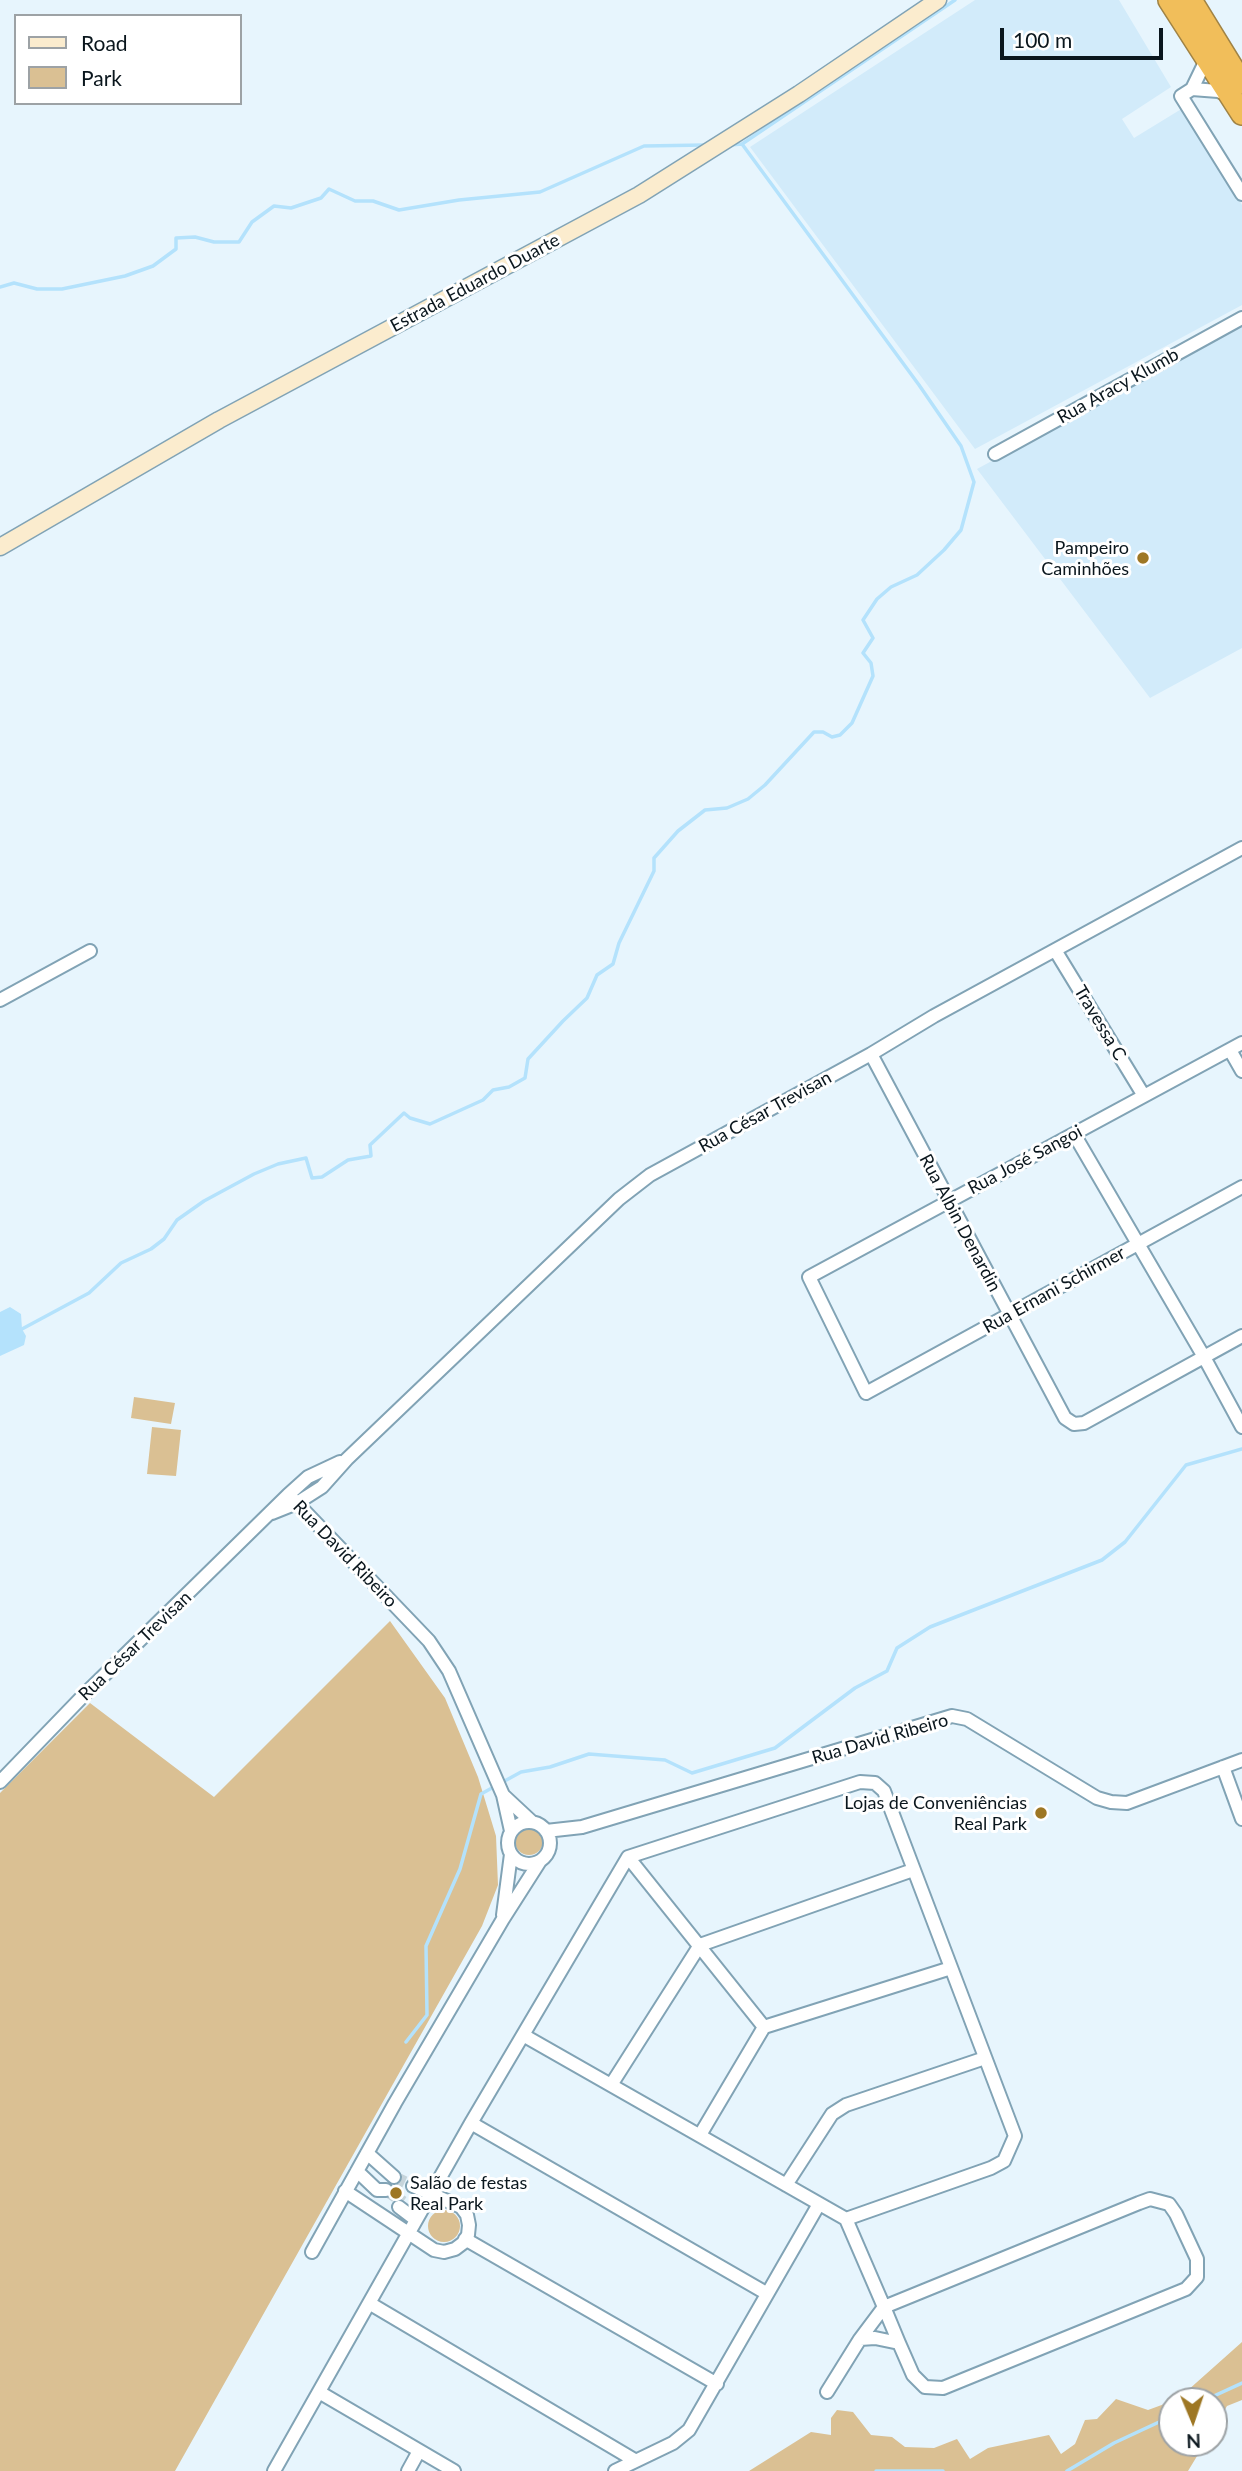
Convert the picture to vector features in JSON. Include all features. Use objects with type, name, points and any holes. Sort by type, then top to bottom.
[{"type":"highway","points":[[1169,0],[1208,58],[1239,89]]},
{"type":"highway","points":[[1191,0],[1239,89]]},
{"type":"street","name":"Estrada Eduardo Duarte","points":[[0,547],[219,421],[639,195],[799,94],[938,0]]},
{"type":"street","points":[[1187,92],[1208,58]]},
{"type":"street","points":[[1187,92],[1239,89]]},
{"type":"street","points":[[1187,92],[1242,194]]},
{"type":"street","name":"Rua Aracy Klumb","points":[[995,454],[1242,318]]},
{"type":"street","name":"Rua César Trevisan","points":[[0,1782],[83,1696],[272,1513],[292,1499],[318,1491],[347,1459],[628,1191],[650,1175],[871,1054],[934,1016],[1242,848]]},
{"type":"street","name":"Travessa C","points":[[1055,950],[1144,1096]]},
{"type":"street","points":[[0,1000],[90,951]]},
{"type":"street","name":"Rua José Sangoi","points":[[866,1393],[809,1277],[1242,1043]]},
{"type":"street","points":[[1230,1050],[1242,1071]]},
{"type":"street","name":"Rua Albin Denardin","points":[[871,1054],[1065,1419],[1074,1424],[1084,1423],[1204,1357]]},
{"type":"street","points":[[1074,1134],[1242,1427]]},
{"type":"street","name":"Rua Ernani Schirmer","points":[[866,1393],[1242,1187]]},
{"type":"street","points":[[1204,1357],[1242,1336]]},
{"type":"street","name":"Rua David Ribeiro","points":[[292,1499],[429,1641],[449,1671],[503,1795],[511,1831]]},
{"type":"street","name":"Rua David Ribeiro","points":[[546,1831],[582,1827],[952,1716],[967,1719],[1097,1798],[1111,1802],[1127,1803],[1242,1760]]},
{"type":"street","points":[[1223,1767],[1242,1819]]},
{"type":"street","points":[[274,2471],[471,2123],[628,1857],[860,1782],[875,1783],[884,1791],[1015,2136],[1004,2161],[991,2168],[846,2219]]},
{"type":"street","name":"Rua David Ribeiro","points":[[503,1795],[532,1822]]},
{"type":"street","points":[[312,2252],[503,1919],[546,1855],[550,1839],[540,1825],[532,1822],[524,1822],[511,1831],[508,1839],[511,1854],[503,1919]]},
{"type":"street","name":"Rua David Ribeiro","points":[[550,1847],[582,1827]]},
{"type":"street","points":[[511,1854],[523,1863],[540,1861]]},
{"type":"street","points":[[628,1857],[764,2027]]},
{"type":"street","points":[[611,2085],[700,1945],[913,1870]]},
{"type":"street","points":[[699,2135],[764,2027],[951,1968]]},
{"type":"street","points":[[523,2035],[846,2219],[884,2307],[899,2343],[918,2382],[933,2389],[943,2388],[1186,2289],[1197,2277],[1197,2259],[1169,2204],[1150,2199],[884,2307],[860,2339],[828,2392]]},
{"type":"street","points":[[786,2185],[832,2114],[846,2105],[985,2058]]},
{"type":"street","points":[[471,2123],[766,2294]]},
{"type":"street","points":[[367,2153],[394,2177]]},
{"type":"street","points":[[357,2171],[382,2192]]},
{"type":"street","points":[[345,2191],[434,2250],[444,2252],[455,2249],[465,2239],[469,2225],[467,2215],[461,2207],[412,2186]]},
{"type":"street","points":[[615,2471],[673,2443],[689,2430],[820,2204]]},
{"type":"street","points":[[401,2205],[418,2217]]},
{"type":"street","points":[[465,2239],[717,2384]]},
{"type":"street","points":[[369,2302],[636,2461]]},
{"type":"street","points":[[860,2339],[899,2343]]},
{"type":"street","points":[[319,2392],[454,2471]]},
{"type":"street","points":[[408,2471],[419,2451]]},
{"type":"shaded area","points":[[975,0],[1119,0],[1171,87],[1122,119],[1134,138],[1183,108],[1242,205],[1242,305],[975,449],[750,147]]},
{"type":"shaded area","name":"Pampeiro Caminhões","points":[[1242,325],[1242,648],[1150,698],[977,469]]},
{"type":"green space","points":[[134,1397],[175,1403],[171,1424],[131,1418]]},
{"type":"green space","points":[[152,1427],[181,1430],[176,1476],[147,1474]]},
{"type":"green space","points":[[390,1621],[445,1698],[478,1777],[496,1836],[498,1885],[482,1926],[175,2471],[0,2471],[0,1793],[90,1703],[214,1797]]},
{"type":"green space","points":[[529,1827],[539,1831],[543,1841],[539,1851],[529,1855],[519,1851],[515,1841],[519,1831]]},
{"type":"green space","points":[[444,2210],[455,2215],[460,2226],[455,2237],[444,2242],[433,2237],[428,2226],[433,2215]]},
{"type":"green space","points":[[1242,2342],[1242,2400],[1228,2406],[1228,2387],[1191,2387]]},
{"type":"green space","points":[[1116,2399],[1148,2410],[1158,2406],[1158,2457],[1196,2457],[1188,2471],[749,2471],[811,2432],[831,2435],[831,2418],[837,2410],[853,2412],[871,2435],[892,2437],[905,2447],[934,2448],[957,2439],[970,2459],[988,2448],[1049,2435],[1061,2454],[1075,2444],[1085,2420],[1097,2419]]},
{"type":"water","points":[[10,1307],[21,1314],[22,1329],[26,1336],[24,1345],[0,1356],[0,1312]]},
{"type":"waterway","points":[[730,145],[742,144],[955,0]]},
{"type":"waterway","points":[[22,1329],[89,1293],[121,1263],[151,1249],[164,1239],[177,1220],[204,1201],[254,1174],[278,1164],[306,1158],[312,1178],[322,1177],[348,1160],[371,1156],[370,1145],[404,1113],[410,1118],[430,1124],[483,1100],[493,1090],[509,1087],[525,1078],[528,1059],[587,998],[597,975],[613,964],[619,943],[654,871],[654,858],[678,831],[705,810],[727,808],[748,799],[765,785],[814,732],[823,732],[832,737],[840,735],[852,723],[873,676],[871,663],[863,653],[873,638],[863,620],[877,599],[891,587],[917,575],[961,530],[974,482],[961,446],[742,144]]},
{"type":"waterway","points":[[0,287],[14,283],[37,289],[62,289],[125,276],[153,266],[176,249],[176,238],[195,237],[214,242],[239,242],[252,222],[274,206],[291,208],[321,198],[329,189],[355,201],[373,201],[399,210],[459,200],[540,192],[644,146],[705,145]]},
{"type":"waterway","points":[[406,2042],[427,2015],[426,1946],[460,1869],[481,1794],[521,1772],[550,1767],[589,1754],[665,1760],[692,1773],[775,1748],[855,1688],[887,1671],[897,1648],[930,1627],[1102,1560],[1125,1542],[1186,1465],[1242,1449]]},
{"type":"waterway","points":[[1228,2389],[1242,2383]]},
{"type":"waterway","points":[[1067,2471],[1114,2443],[1158,2423]]},
{"type":"waterway","points":[[876,2471],[943,2471]]},
{"type":"tunnel","points":[[394,2177],[413,2186]]},
{"type":"tunnel","points":[[386,2190],[403,2202]]},
{"type":"place","name":"Pampeiro Caminhões","points":[[1143,558]]},
{"type":"place","name":"Lojas de Conveniências Real Park","points":[[1041,1813]]},
{"type":"place","name":"Salão de festas Real Park","points":[[396,2193]]}]
